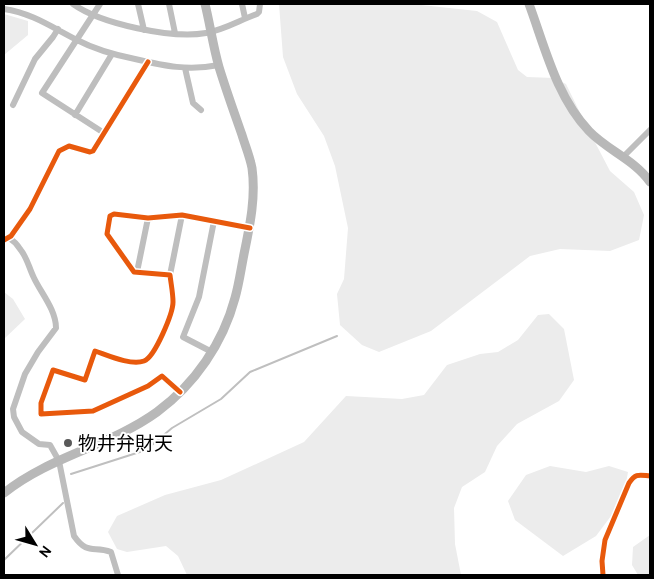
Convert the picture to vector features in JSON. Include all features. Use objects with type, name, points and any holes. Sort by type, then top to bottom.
[{"type":"street","points":[[73,4],[92,15],[144,30],[203,34],[259,12],[260,4]]},
{"type":"street","points":[[100,4],[42,93],[104,133]]},
{"type":"street","points":[[138,4],[144,30]]},
{"type":"street","points":[[169,4],[175,33]]},
{"type":"street","points":[[4,493],[13,485],[59,461],[108,440],[158,412],[193,379],[212,352],[226,324],[235,298],[250,228],[254,185],[251,165],[219,65],[205,4]]},
{"type":"street","points":[[242,4],[245,18]]},
{"type":"street","points":[[529,4],[556,80],[569,105],[590,133],[639,170],[650,182]]},
{"type":"street","points":[[4,9],[15,7],[76,40],[112,54],[174,68],[219,65]]},
{"type":"street","points":[[13,105],[35,59],[54,37],[58,29]]},
{"type":"street","points":[[75,115],[112,54]]},
{"type":"street","points":[[118,575],[111,552],[86,548],[79,544],[74,536],[59,461],[50,445],[39,444],[22,432],[14,417],[13,409],[25,374],[38,352],[56,328],[56,324],[48,303],[33,277],[22,251],[16,242],[6,239],[30,210],[59,151],[69,146],[93,151],[148,62]]},
{"type":"street","points":[[185,68],[193,103],[201,110]]},
{"type":"street","points":[[623,157],[650,130]]},
{"type":"street","points":[[170,275],[134,272],[107,234],[110,216],[114,214],[148,218],[182,215],[250,228]]},
{"type":"street","points":[[180,392],[162,376],[148,386],[93,410],[41,414],[41,403],[53,370],[85,380],[95,351],[125,361],[144,361],[150,356],[164,331],[174,304],[170,275],[182,215]]},
{"type":"street","points":[[137,272],[148,218]]},
{"type":"street","points":[[212,352],[183,337],[199,297],[214,221]]},
{"type":"street","points":[[603,575],[602,561],[605,540],[629,483],[636,475],[650,476]]},
{"type":"shaded area","points":[[279,4],[412,4],[477,11],[497,22],[518,70],[527,77],[554,78],[566,84],[610,171],[634,192],[644,215],[639,240],[610,251],[560,249],[530,256],[431,331],[379,352],[362,345],[340,325],[337,294],[344,279],[348,228],[335,166],[324,136],[297,94],[283,57]]},
{"type":"shaded area","points":[[4,14],[28,21],[28,35],[4,55]]},
{"type":"shaded area","points":[[4,292],[13,299],[25,319],[4,339]]},
{"type":"shaded area","points":[[549,314],[564,329],[574,380],[559,401],[517,424],[497,446],[485,472],[462,487],[454,508],[455,544],[461,575],[187,575],[178,556],[166,546],[127,552],[117,549],[108,532],[117,516],[165,495],[221,480],[304,442],[346,396],[402,399],[424,395],[447,365],[480,354],[498,352],[518,340],[538,315]]},
{"type":"shaded area","points":[[550,466],[586,472],[609,466],[628,472],[623,500],[596,536],[563,556],[515,520],[508,501],[526,475]]},
{"type":"shaded area","points":[[650,535],[650,575],[638,575],[632,565],[633,547]]},
{"type":"waterway","points":[[71,474],[146,450],[172,428],[221,399],[250,372],[337,336]]},
{"type":"waterway","points":[[4,560],[63,503]]},
{"type":"cycle path","points":[[4,240],[11,236],[30,209],[59,151],[69,146],[90,152],[93,151],[148,62]]},
{"type":"cycle path","points":[[180,392],[162,376],[148,386],[93,411],[41,414],[41,403],[53,370],[85,380],[95,351],[126,361],[144,361],[153,352],[163,334],[170,315],[173,302],[170,275],[134,272],[107,234],[110,216],[114,214],[148,218],[182,215],[250,228]]},
{"type":"cycle path","points":[[603,575],[602,561],[605,540],[629,483],[638,475],[650,476]]},
{"type":"place","name":"物井弁財天","points":[[68,443]]}]
